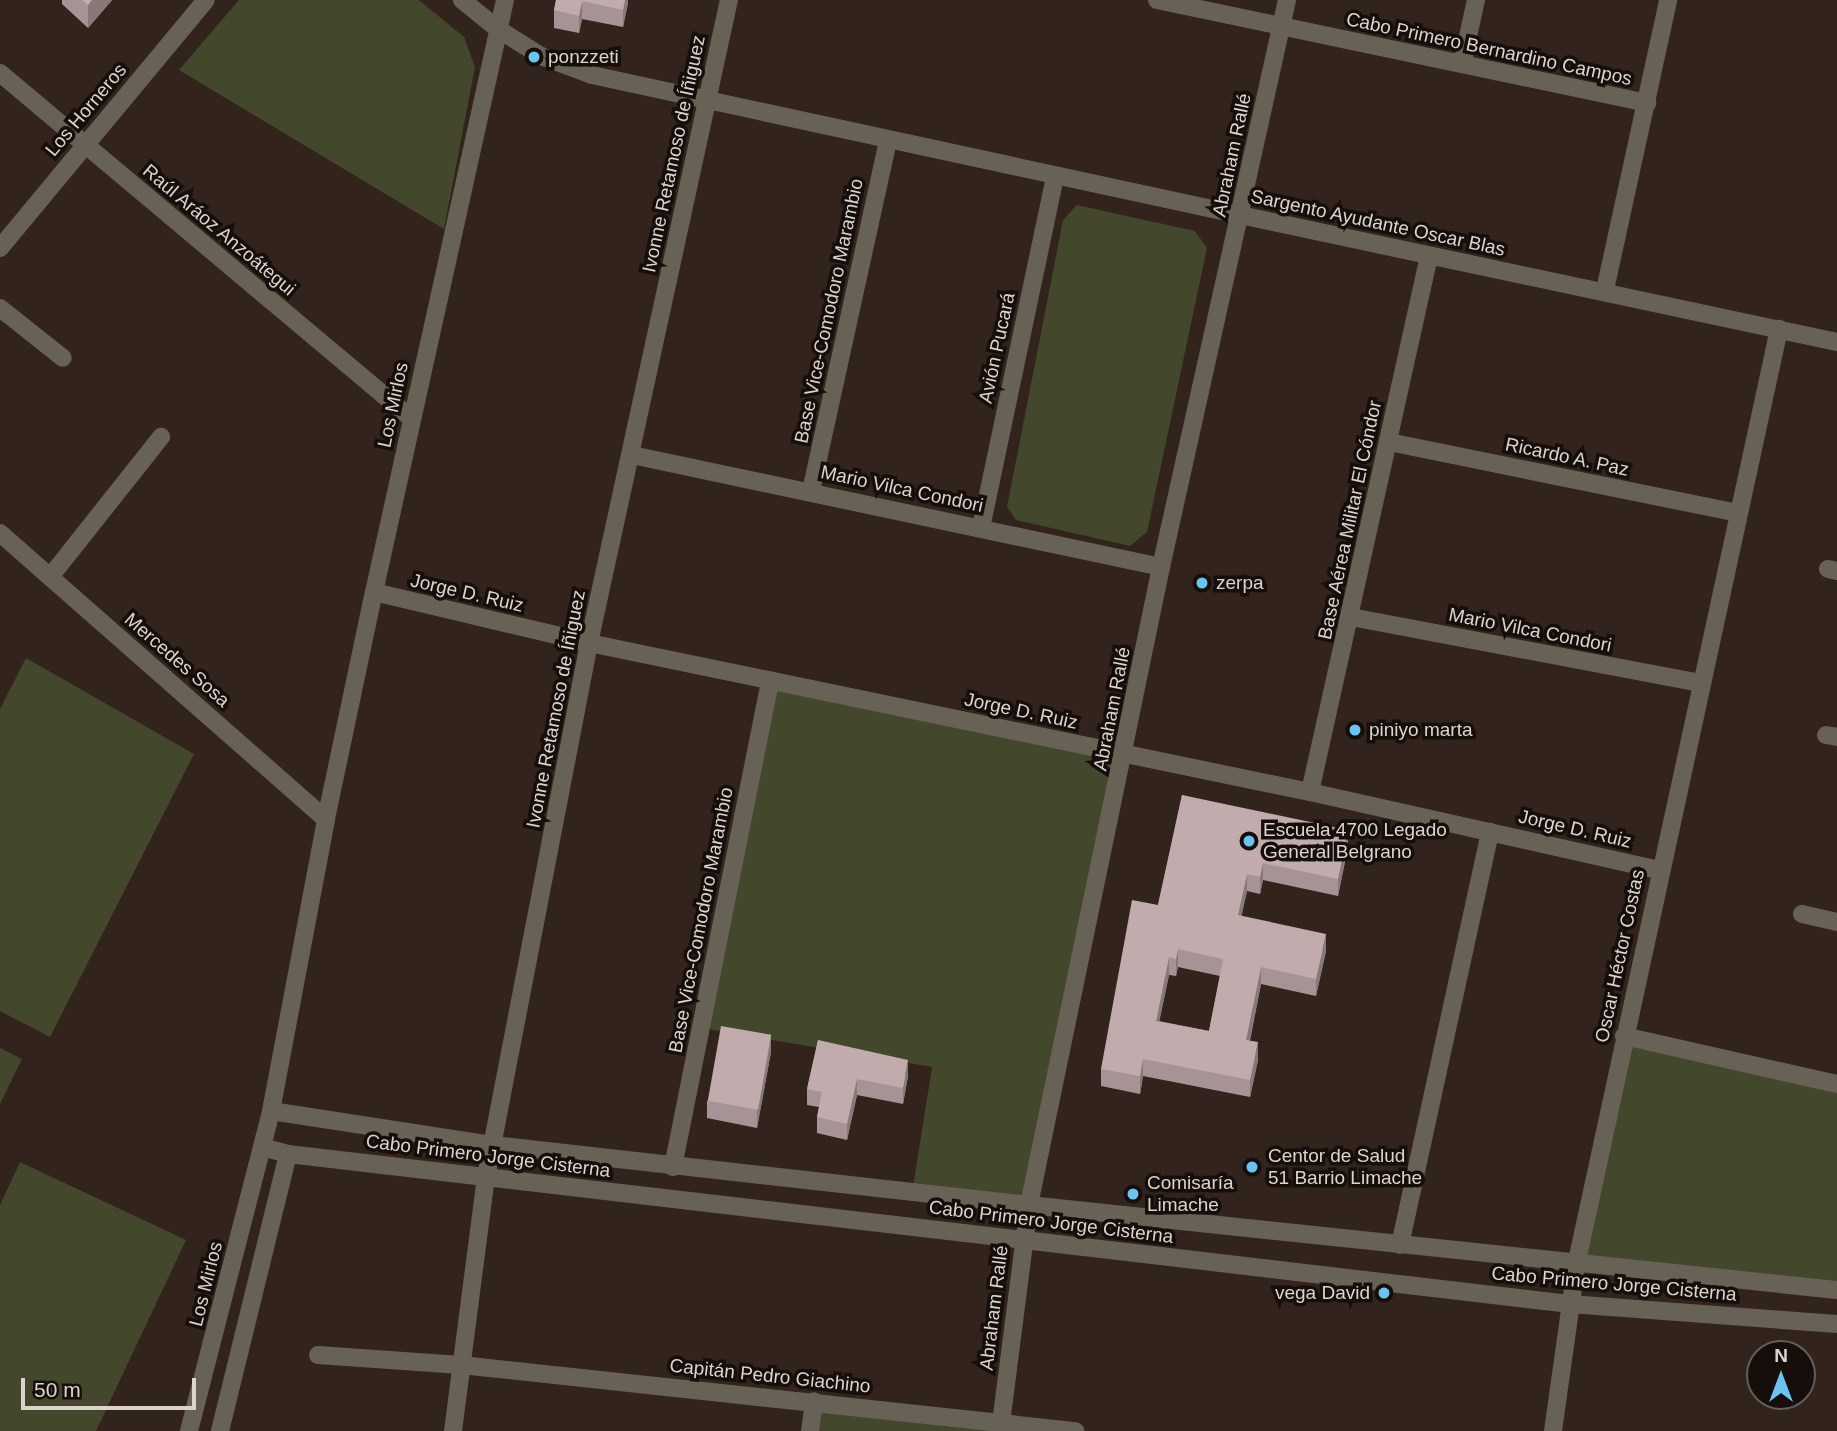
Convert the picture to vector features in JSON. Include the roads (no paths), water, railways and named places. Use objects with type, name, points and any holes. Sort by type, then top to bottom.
[{"type":"street","name":"Los Horneros","points":[[0,248],[206,0]]},
{"type":"street","name":"Sargento Ayudante Oscar Blas","points":[[462,0],[498,29],[541,57],[592,75],[888,141],[1429,256],[1605,290],[1837,342]]},
{"type":"street","name":"Los Mirlos","points":[[189,1431],[271,1111],[326,819],[373,592],[505,0]]},
{"type":"street","name":"Ivonne Retamoso de Íñiguez","points":[[453,1431],[486,1177],[589,643],[729,0]]},
{"type":"street","name":"Cabo Primero Bernardino Campos","points":[[1157,0],[1647,103]]},
{"type":"street","name":"Abraham Rallé","points":[[1000,1427],[1029,1205],[1125,754],[1161,567],[1287,0]]},
{"type":"street","points":[[1462,64],[1476,0]]},
{"type":"street","points":[[1605,290],[1668,0]]},
{"type":"street","name":"Raúl Aráoz Anzoátegui","points":[[0,73],[411,418]]},
{"type":"street","name":"Base Vice-Comodoro Marambio","points":[[811,491],[888,141]]},
{"type":"street","name":"Avión Pucará","points":[[981,528],[1055,176]]},
{"type":"street","name":"Base Aérea Militar El Cóndor","points":[[1310,792],[1429,256]]},
{"type":"street","points":[[0,308],[63,358]]},
{"type":"street","name":"Oscar Héctor Costas","points":[[1553,1431],[1576,1263],[1779,329]]},
{"type":"street","points":[[50,577],[161,437]]},
{"type":"street","name":"Ricardo A. Paz","points":[[1389,442],[1737,513]]},
{"type":"street","name":"Mario Vilca Condori","points":[[632,455],[1161,567]]},
{"type":"street","name":"Mercedes Sosa","points":[[0,533],[326,819]]},
{"type":"street","name":"Jorge D. Ruiz","points":[[373,592],[589,643],[1310,792],[1660,870]]},
{"type":"street","name":"Mario Vilca Condori","points":[[1351,617],[1700,683]]},
{"type":"street","name":"Base Vice-Comodoro Marambio","points":[[673,1167],[770,681]]},
{"type":"street","points":[[1400,1245],[1490,832]]},
{"type":"street","points":[[1802,914],[1837,922]]},
{"type":"street","points":[[1624,1036],[1837,1084]]},
{"type":"street","name":"Cabo Primero Jorge Cisterna","points":[[271,1111],[493,1145],[673,1167],[1837,1290]]},
{"type":"street","name":"Cabo Primero Jorge Cisterna","points":[[262,1147],[288,1154],[1570,1304],[1837,1324]]},
{"type":"street","points":[[220,1431],[288,1154]]},
{"type":"street","name":"Capitán Pedro Giachino","points":[[318,1355],[461,1364],[814,1401],[1000,1427],[1075,1431]]},
{"type":"street","points":[[810,1431],[814,1401]]},
{"type":"place","name":"ponzzeti","points":[[534,57]]},
{"type":"place","name":"zerpa","points":[[1202,583]]},
{"type":"place","name":"piniyo marta","points":[[1355,730]]},
{"type":"place","name":"Escuela 4700 Legado General Belgrano","points":[[1249,841]]},
{"type":"place","name":"Centor de Salud 51 Barrio Limache","points":[[1252,1167]]},
{"type":"place","name":"Comisaría Limache","points":[[1133,1194]]},
{"type":"place","name":"vega David","points":[[1384,1293]]}]
